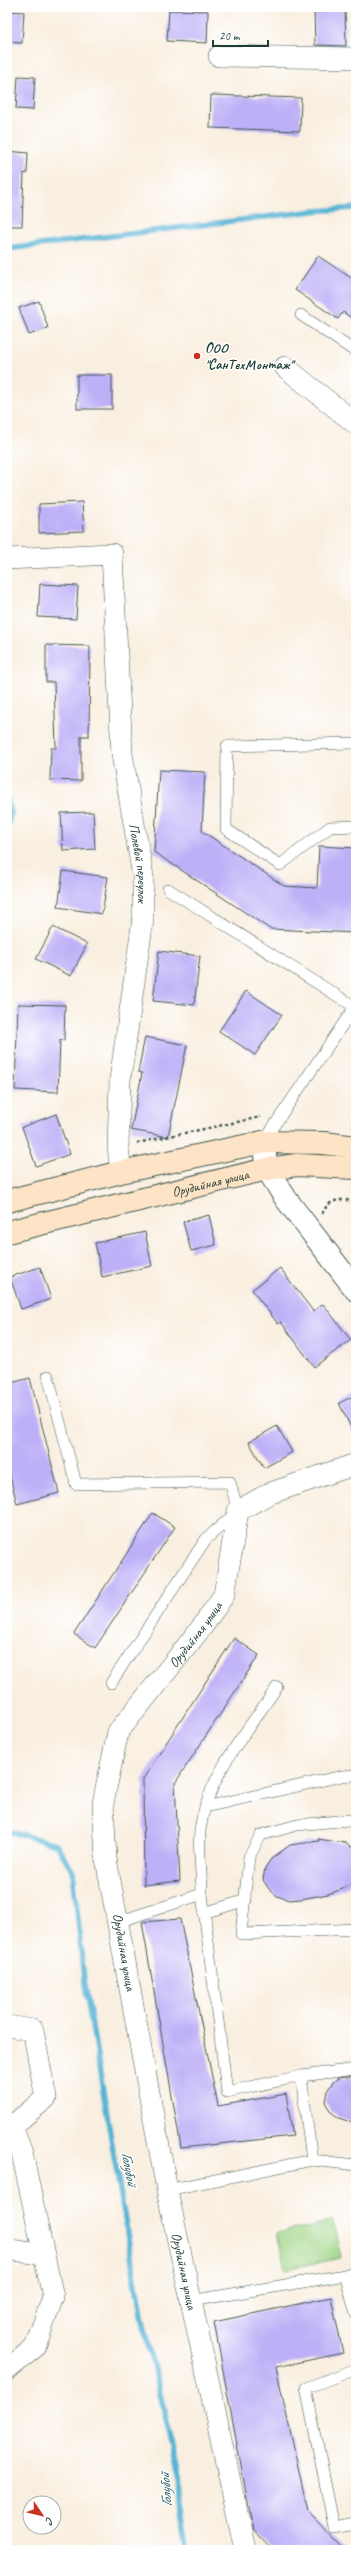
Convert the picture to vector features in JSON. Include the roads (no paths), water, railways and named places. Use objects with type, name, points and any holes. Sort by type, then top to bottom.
[{"type":"main road","name":"Орудийная улица","points":[[7,1201],[121,1172],[263,1142],[324,1143],[356,1147]]},
{"type":"main road","points":[[267,1169],[297,1165],[356,1168]]},
{"type":"main road","name":"Орудийная улица","points":[[7,1232],[267,1169]]},
{"type":"street","points":[[219,56],[356,58]]},
{"type":"street","points":[[285,367],[356,424]]},
{"type":"street","name":"Полевой переулок","points":[[7,559],[112,554],[122,754],[143,876],[143,919],[120,1080],[118,1147],[121,1172]]},
{"type":"street","points":[[263,1142],[267,1169]]},
{"type":"street","name":"Орудийная улица","points":[[267,1169],[286,1199],[356,1290]]},
{"type":"street","points":[[238,1511],[268,1494],[356,1464]]},
{"type":"street","name":"Орудийная улица","points":[[238,1511],[224,1595],[202,1627],[118,1732],[103,1803],[106,1859],[167,2190],[245,2550]]},
{"type":"street","points":[[7,2026],[33,2030],[46,2098],[12,2126],[22,2153],[53,2297],[35,2347],[7,2370]]},
{"type":"street","points":[[7,2249],[44,2255]]},
{"type":"lane","points":[[301,315],[356,352]]},
{"type":"lane","points":[[356,743],[227,746],[226,829],[280,865],[330,827],[356,826]]},
{"type":"lane","points":[[168,889],[355,1006],[263,1142]]},
{"type":"lane","points":[[48,1376],[76,1484],[230,1482],[238,1511],[206,1538],[112,1683]]},
{"type":"lane","points":[[277,1687],[215,1780],[205,1807],[200,1832],[202,1894],[227,2092],[301,2076],[356,2069]]},
{"type":"lane","points":[[205,1807],[342,1776],[356,1775]]},
{"type":"lane","points":[[356,1826],[349,1820],[297,1825],[261,1836],[249,1857],[246,1900],[241,1934],[356,1929]]},
{"type":"lane","points":[[118,1922],[202,1894]]},
{"type":"lane","points":[[204,1913],[246,1900]]},
{"type":"lane","points":[[301,2076],[312,2160]]},
{"type":"lane","points":[[167,2190],[312,2160],[356,2165]]},
{"type":"lane","points":[[190,2301],[344,2275],[356,2271]]},
{"type":"lane","points":[[344,2275],[356,2314]]},
{"type":"lane","points":[[356,2369],[306,2388],[334,2526],[356,2523]]},
{"type":"waterway","points":[[7,249],[314,211],[356,208]]},
{"type":"waterway","name":"Голубой","points":[[7,798],[11,812],[7,826]]},
{"type":"waterway","name":"Голубой","points":[[7,1831],[56,1844],[73,1871],[84,1979],[142,2320],[178,2468],[179,2507],[186,2550]]},
{"type":"place","name":"ООО \"СанТехМонтаж\"","points":[[197,356]]}]
